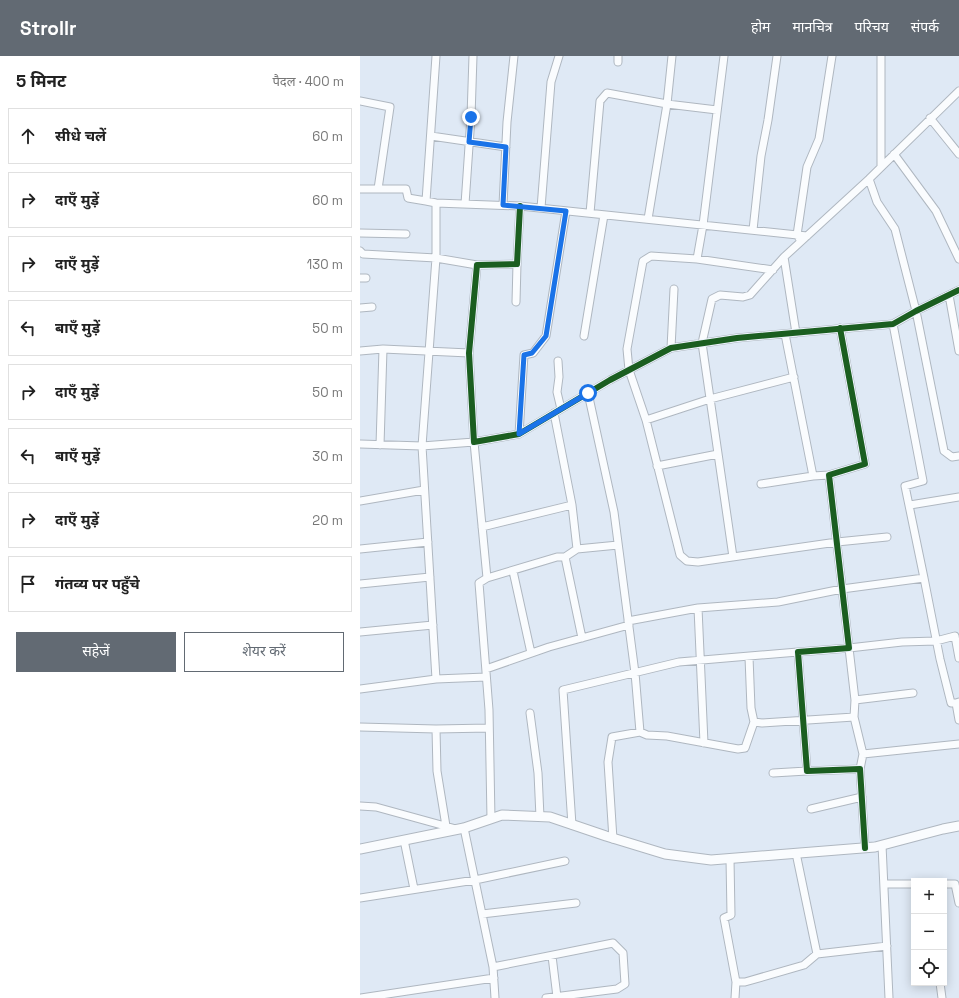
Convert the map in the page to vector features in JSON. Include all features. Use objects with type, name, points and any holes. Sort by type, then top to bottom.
[{"type":"street","points":[[426,201],[436,56]]},
{"type":"street","points":[[465,204],[473,56]]},
{"type":"street","points":[[503,205],[506,147],[514,56]]},
{"type":"street","points":[[541,208],[551,82],[559,56]]},
{"type":"street","points":[[648,219],[667,104],[672,56]]},
{"type":"street","points":[[697,259],[703,225],[724,56]]},
{"type":"street","points":[[753,230],[761,156],[768,120],[777,56]]},
{"type":"street","points":[[798,244],[800,235],[797,235],[807,167],[819,139],[832,56]]},
{"type":"street","points":[[881,56],[881,167]]},
{"type":"street","points":[[733,557],[702,343],[712,299],[720,294],[743,297],[750,295],[784,257],[869,179],[959,91]]},
{"type":"street","points":[[590,213],[600,101],[607,93],[667,104],[717,110]]},
{"type":"street","points":[[360,101],[390,107],[378,189]]},
{"type":"street","points":[[930,118],[959,154]]},
{"type":"street","points":[[431,136],[506,147]]},
{"type":"street","points":[[894,154],[936,211],[959,259]]},
{"type":"street","points":[[869,179],[877,202],[895,229],[916,311],[944,451],[952,457],[959,456]]},
{"type":"street","points":[[360,189],[406,189],[408,198],[436,203],[520,206],[807,236]]},
{"type":"street","points":[[436,203],[436,258],[422,446],[436,679]]},
{"type":"street","points":[[516,302],[520,206]]},
{"type":"street","points":[[519,434],[524,355],[532,353],[546,336],[566,211]]},
{"type":"street","points":[[584,336],[604,215]]},
{"type":"street","points":[[360,233],[406,234]]},
{"type":"street","points":[[360,251],[363,254],[436,258],[477,264],[517,264]]},
{"type":"street","points":[[773,270],[697,259],[651,256],[643,261],[626,349],[629,370],[646,420],[680,555],[687,561],[698,562],[837,542],[887,537]]},
{"type":"street","points":[[784,257],[796,333]]},
{"type":"street","points":[[477,264],[469,353],[474,442],[487,578]]},
{"type":"street","points":[[671,348],[674,290]]},
{"type":"street","points":[[360,444],[422,446],[474,442],[519,434],[588,393],[671,348],[737,338],[892,324],[959,290]]},
{"type":"street","points":[[949,295],[959,351]]},
{"type":"street","points":[[360,308],[372,308]]},
{"type":"street","points":[[892,324],[923,481],[905,486],[936,641],[951,703],[958,702],[959,720]]},
{"type":"street","points":[[761,484],[829,474],[865,464],[840,328]]},
{"type":"street","points":[[785,334],[813,476]]},
{"type":"street","points":[[360,351],[384,350],[469,353]]},
{"type":"street","points":[[380,445],[384,350]]},
{"type":"street","points":[[558,362],[558,411],[577,549]]},
{"type":"street","points":[[646,420],[710,399],[794,377]]},
{"type":"street","points":[[588,393],[614,512],[635,673],[640,732]]},
{"type":"street","points":[[657,466],[718,454]]},
{"type":"street","points":[[829,474],[855,700],[854,717],[863,754],[860,769],[865,848]]},
{"type":"street","points":[[360,501],[424,490]]},
{"type":"street","points":[[910,505],[959,497]]},
{"type":"street","points":[[482,526],[572,505]]},
{"type":"street","points":[[360,549],[428,542]]},
{"type":"street","points":[[491,819],[486,669],[479,583],[487,578],[557,557],[565,557],[577,549],[618,545]]},
{"type":"street","points":[[565,557],[582,638]]},
{"type":"street","points":[[513,571],[531,653]]},
{"type":"street","points":[[360,584],[430,577]]},
{"type":"street","points":[[486,669],[531,653],[628,623],[698,608],[778,602],[842,589],[924,578]]},
{"type":"street","points":[[698,608],[704,743]]},
{"type":"street","points":[[360,632],[433,625]]},
{"type":"street","points":[[572,825],[563,690],[679,662],[849,648],[902,642],[936,641],[955,636],[959,658]]},
{"type":"street","points":[[798,652],[807,771]]},
{"type":"street","points":[[613,839],[608,762],[612,737],[640,732],[647,735],[667,736],[738,749],[745,748],[754,722],[751,708],[749,656]]},
{"type":"street","points":[[360,689],[436,679],[486,677]]},
{"type":"street","points":[[855,700],[913,693]]},
{"type":"street","points":[[530,713],[538,773],[540,817]]},
{"type":"street","points":[[754,722],[803,721],[854,717]]},
{"type":"street","points":[[360,727],[436,729],[489,728]]},
{"type":"street","points":[[436,729],[437,770],[446,826]]},
{"type":"street","points":[[863,754],[959,744]]},
{"type":"street","points":[[773,773],[860,769]]},
{"type":"street","points":[[812,809],[862,797]]},
{"type":"street","points":[[360,806],[376,807],[461,829]]},
{"type":"street","points":[[360,849],[461,829],[502,815],[550,817],[613,839],[665,854],[711,860],[865,848],[959,826]]},
{"type":"street","points":[[461,829],[475,880],[494,967],[495,998]]},
{"type":"street","points":[[404,840],[414,889]]},
{"type":"street","points":[[882,845],[889,998]]},
{"type":"street","points":[[796,853],[817,954]]},
{"type":"street","points":[[730,859],[731,915],[724,918],[736,982],[735,998]]},
{"type":"street","points":[[360,898],[475,880],[565,861]]},
{"type":"street","points":[[884,884],[911,884]]},
{"type":"street","points":[[947,884],[955,884],[959,903]]},
{"type":"street","points":[[482,914],[576,903]]},
{"type":"street","points":[[494,967],[613,943],[623,954],[625,984],[617,989],[546,998]]},
{"type":"street","points":[[736,982],[745,982],[804,965],[817,954],[887,946]]},
{"type":"street","points":[[552,956],[557,997]]},
{"type":"street","points":[[361,998],[379,997],[494,978]]},
{"type":"street","points":[[940,986],[942,998]]},
{"type":"cycle path","points":[[520,206],[517,264],[477,265],[469,353],[474,442],[519,434],[610,380],[671,348],[737,338],[893,324],[959,290]]},
{"type":"cycle path","points":[[840,328],[865,464],[829,475],[849,648],[798,652],[807,771],[860,769],[865,848]]},
{"type":"route","points":[[471,117],[469,142],[506,147],[503,205],[566,211],[546,336],[532,353],[524,355],[519,434],[588,393]]}]
